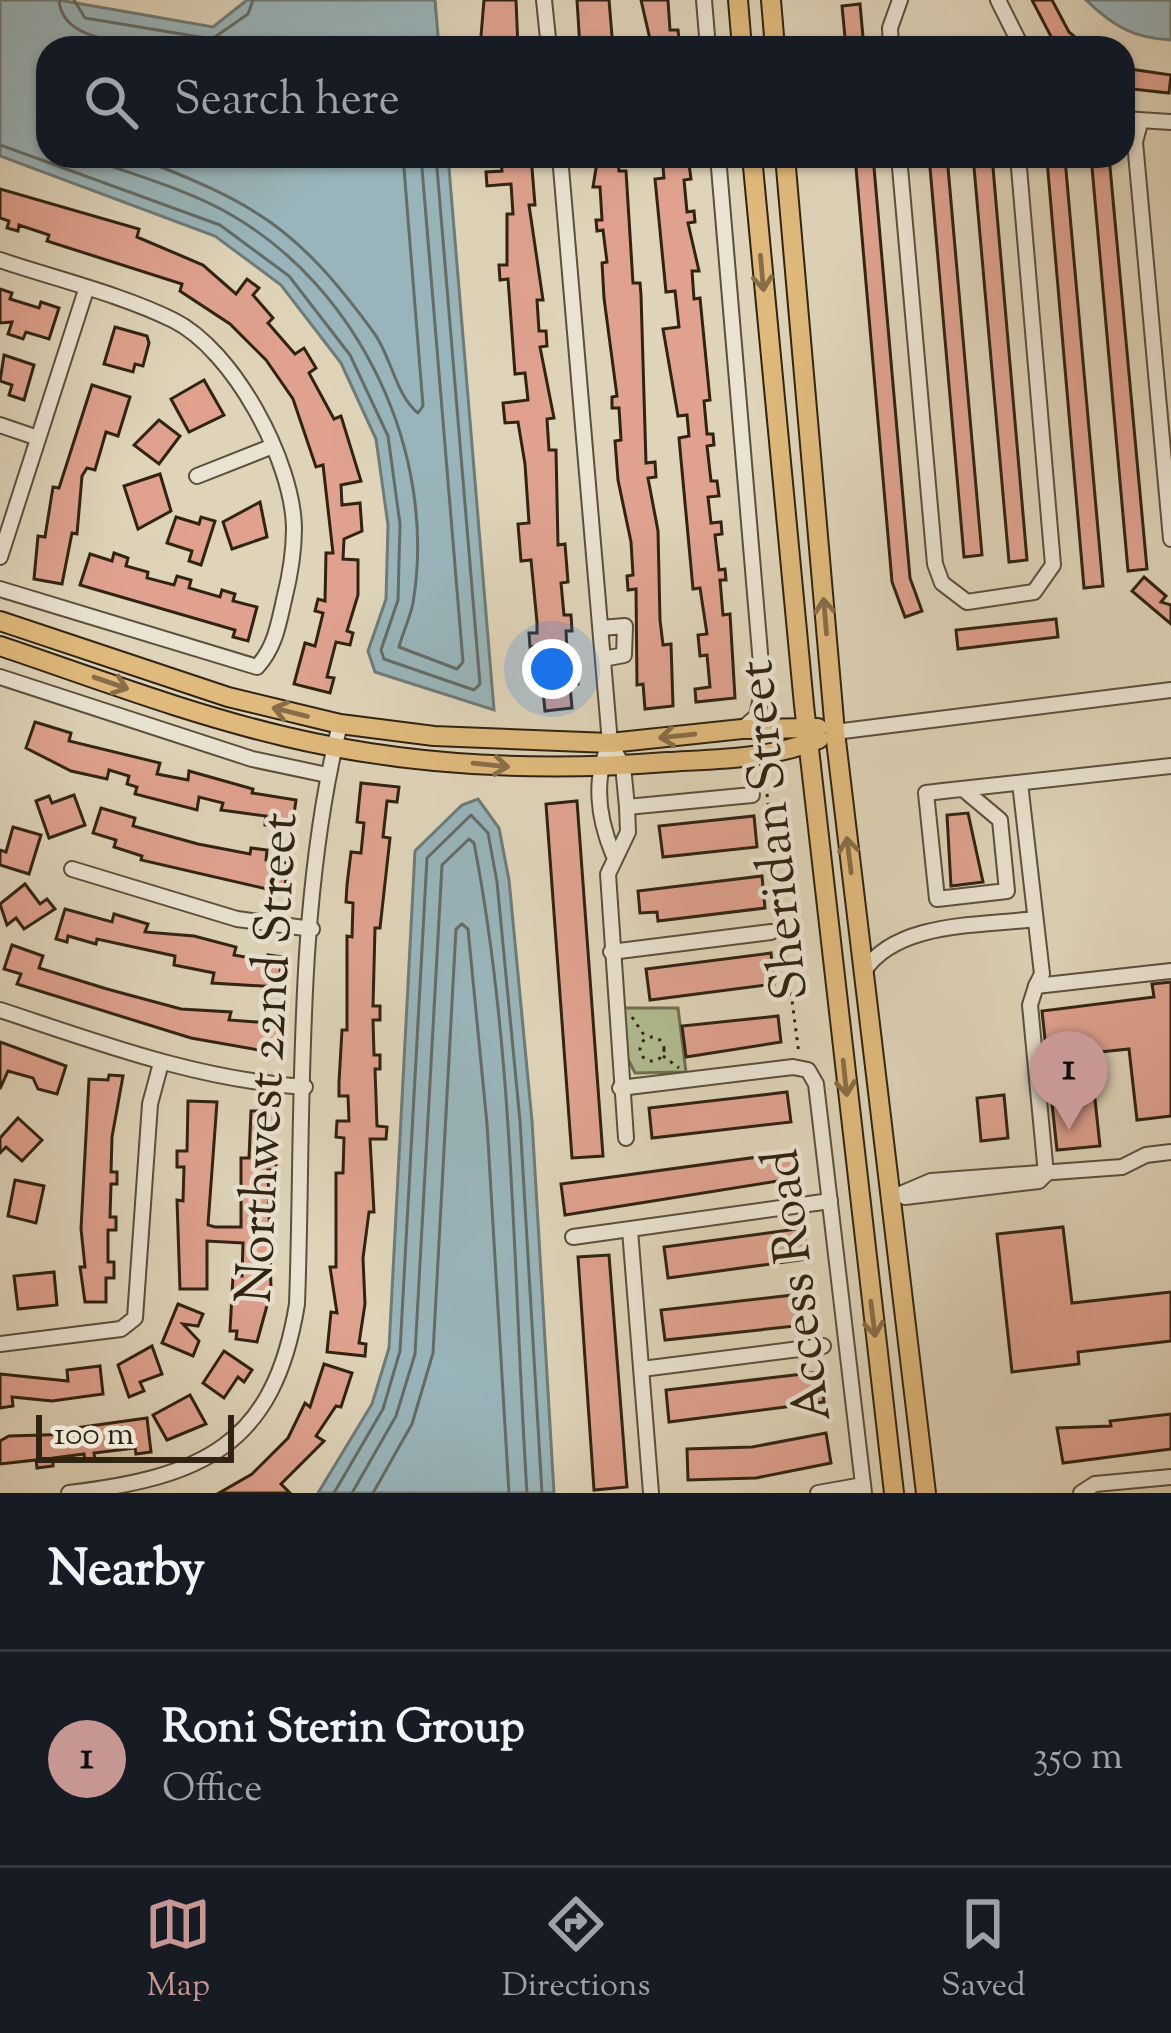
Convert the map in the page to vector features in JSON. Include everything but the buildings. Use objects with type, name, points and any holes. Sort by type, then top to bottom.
[{"type":"main road","points":[[738,0],[741,36]]},
{"type":"main road","points":[[771,0],[775,36]]},
{"type":"main road","name":"Sheridan Street","points":[[753,168],[808,734],[894,1493]]},
{"type":"main road","name":"Sheridan Street","points":[[786,168],[835,732],[926,1493]]},
{"type":"main road","points":[[0,621],[228,697],[340,724],[434,736],[610,742],[742,729],[835,732]]},
{"type":"main road","points":[[0,646],[214,718],[334,746],[515,767],[622,766],[741,757],[808,734]]},
{"type":"main road","points":[[859,1202],[891,1198]]},
{"type":"street","points":[[544,0],[548,36]]},
{"type":"street","points":[[704,0],[707,36]]},
{"type":"street","points":[[998,0],[1016,36]]},
{"type":"street","points":[[893,36],[897,5]]},
{"type":"street","points":[[1135,122],[1171,122]]},
{"type":"street","points":[[1140,123],[1135,142],[1171,539]]},
{"type":"street","points":[[561,168],[610,742],[622,766],[627,807],[628,832],[613,854],[608,874],[626,1138]]},
{"type":"street","name":"Sheridan Street","points":[[719,168],[763,688],[757,716],[742,729]]},
{"type":"street","points":[[900,168],[935,564],[942,583],[967,602],[1034,592],[1053,565],[1019,168]]},
{"type":"street","points":[[0,260],[177,321],[217,358],[256,409],[273,446],[294,524],[292,565],[272,650],[257,667],[0,589]]},
{"type":"street","points":[[0,557],[86,290]]},
{"type":"street","points":[[0,425],[38,437]]},
{"type":"street","points":[[197,476],[273,446]]},
{"type":"street","points":[[601,628],[625,626],[624,655],[603,659]]},
{"type":"street","points":[[0,677],[252,759],[327,775]]},
{"type":"street","points":[[835,732],[1171,689]]},
{"type":"street","name":"Northwest 22nd Street","points":[[69,1493],[184,1472],[236,1437],[272,1395],[289,1354],[297,1304],[312,929],[327,775],[340,724]]},
{"type":"street","points":[[610,742],[598,767],[602,829],[613,854]]},
{"type":"street","points":[[963,789],[1000,820],[1007,891],[937,899],[926,793],[1171,766]]},
{"type":"street","points":[[1020,783],[1042,974],[1030,1005],[1046,1174]]},
{"type":"street","points":[[627,807],[752,795]]},
{"type":"street","points":[[72,869],[237,919],[312,929]]},
{"type":"street","points":[[983,894],[986,926]]},
{"type":"street","points":[[864,971],[883,946],[918,935],[1036,919]]},
{"type":"street","points":[[611,952],[771,932]]},
{"type":"street","points":[[1036,986],[1171,970]]},
{"type":"street","points":[[0,1010],[161,1063],[256,1083],[305,1087]]},
{"type":"street","points":[[0,1344],[121,1328],[135,1318],[149,1105],[161,1063]]},
{"type":"street","name":"Access Road","points":[[620,1088],[793,1067],[808,1070],[816,1084],[864,1489]]},
{"type":"street","points":[[891,1198],[1039,1181],[1046,1174],[1122,1167],[1146,1155],[1171,1152]]},
{"type":"street","points":[[573,1237],[830,1201]]},
{"type":"street","points":[[630,1230],[651,1493]]},
{"type":"street","points":[[642,1369],[824,1346]]},
{"type":"street","points":[[1081,1493],[1095,1484],[1171,1477]]},
{"type":"street","points":[[818,1493],[864,1489]]},
{"type":"path","points":[[661,1040],[662,1055],[643,1058],[642,1042],[661,1040]]},
{"type":"green space","points":[[623,1008],[678,1008],[686,1072],[635,1073],[626,1055]]},
{"type":"water","points":[[0,0],[59,0],[213,27],[247,0],[435,0],[438,36],[36,36],[36,168],[449,168],[494,710],[375,672],[368,651],[386,599],[388,525],[376,439],[341,363],[281,285],[215,236],[0,156]]},
{"type":"water","points":[[1086,0],[1171,0],[1171,40],[1124,29]]},
{"type":"water","points":[[478,799],[499,828],[509,880],[532,1121],[554,1493],[318,1493],[372,1404],[389,1348],[415,851],[462,805]]},
{"type":"place","name":"Roni Sterin Group","points":[[1069,1130]]}]
